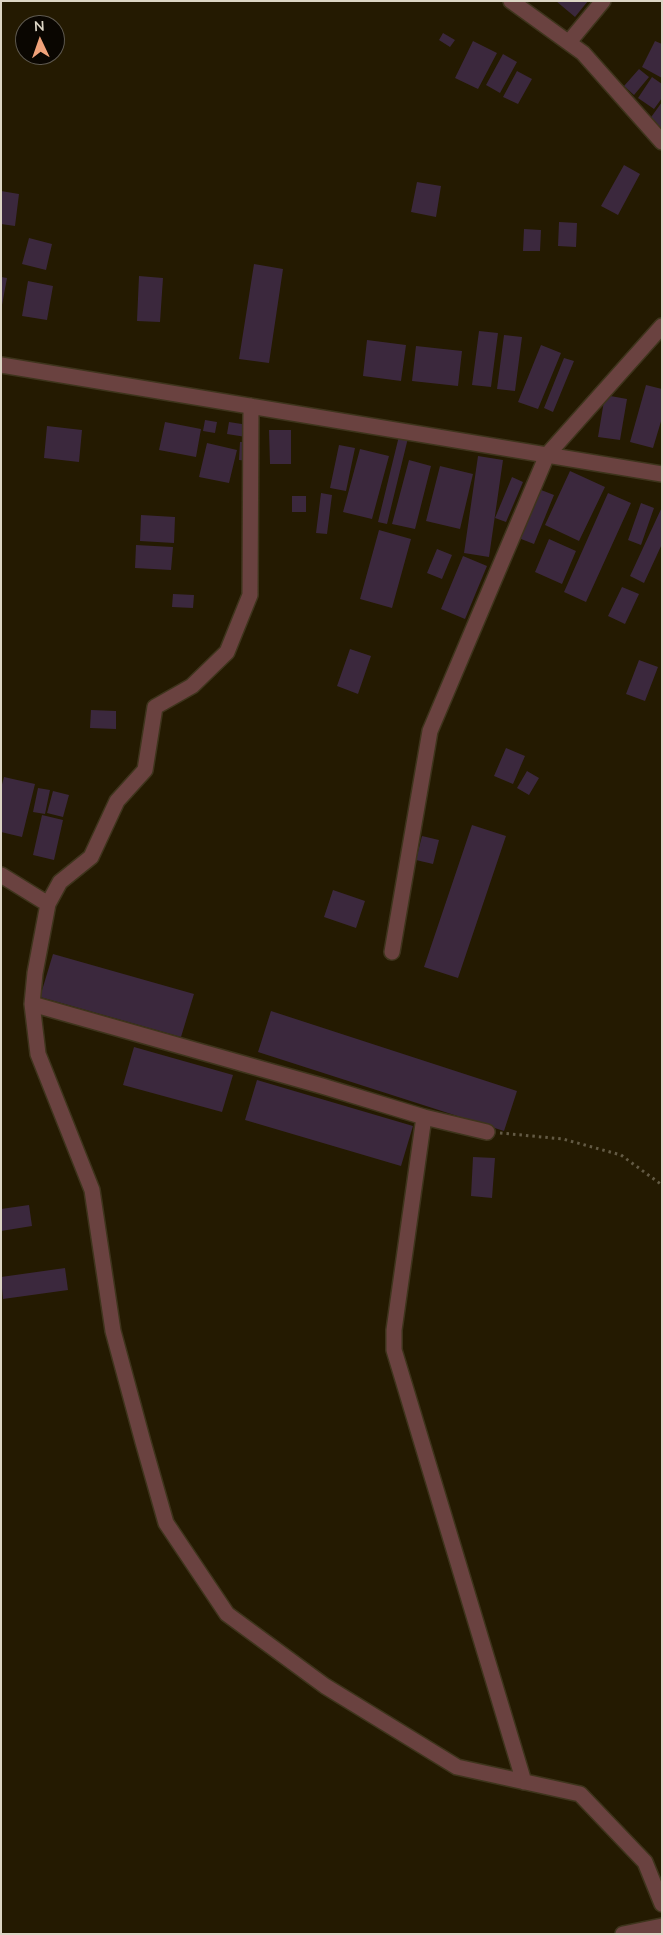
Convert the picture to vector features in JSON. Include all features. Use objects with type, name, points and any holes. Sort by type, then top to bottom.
[{"type":"street","points":[[512,1],[583,53],[662,142]]},
{"type":"street","points":[[569,42],[603,1]]},
{"type":"street","points":[[392,952],[430,731],[547,455],[662,326]]},
{"type":"street","points":[[1,365],[662,474]]},
{"type":"street","points":[[251,406],[250,594],[227,652],[192,686],[155,707],[145,770],[117,801],[91,857],[60,882],[48,904],[40,939],[32,1004],[38,1054],[92,1190],[113,1332],[166,1523],[227,1614],[317,1680],[457,1767],[580,1794],[645,1862],[662,1904]]},
{"type":"street","points":[[1,875],[48,904]]},
{"type":"street","points":[[32,1004],[322,1086],[424,1117],[487,1132]]},
{"type":"street","points":[[424,1117],[394,1330],[394,1350],[524,1782]]},
{"type":"street","points":[[623,1934],[662,1926]]},
{"type":"path","points":[[487,1132],[563,1139],[621,1155],[662,1185]]},
{"type":"building","points":[[556,1],[588,1],[575,17]]},
{"type":"building","points":[[443,33],[455,40],[450,47],[439,40]]},
{"type":"building","points":[[473,41],[497,53],[478,89],[455,78]]},
{"type":"building","points":[[655,41],[662,44],[662,78],[642,67]]},
{"type":"building","points":[[503,54],[517,62],[500,93],[486,85]]},
{"type":"building","points":[[639,69],[649,77],[634,95],[624,86]]},
{"type":"building","points":[[517,71],[532,79],[518,104],[503,97]]},
{"type":"building","points":[[652,77],[662,84],[662,98],[654,109],[638,98]]},
{"type":"building","points":[[662,102],[662,129],[649,120]]},
{"type":"building","points":[[624,165],[640,174],[618,215],[601,206]]},
{"type":"building","points":[[417,182],[441,186],[436,217],[411,212]]},
{"type":"building","points":[[1,191],[19,194],[15,226],[1,224]]},
{"type":"building","points":[[559,222],[577,223],[576,247],[558,246]]},
{"type":"building","points":[[524,229],[541,230],[540,251],[523,251]]},
{"type":"building","points":[[29,238],[52,244],[46,270],[22,264]]},
{"type":"building","points":[[254,264],[283,269],[269,363],[239,359]]},
{"type":"building","points":[[139,276],[163,278],[160,322],[137,321]]},
{"type":"building","points":[[1,277],[7,278],[2,305],[1,305]]},
{"type":"building","points":[[28,281],[53,286],[47,320],[22,316]]},
{"type":"building","points":[[479,331],[498,333],[491,387],[472,385]]},
{"type":"building","points":[[504,335],[522,337],[515,391],[497,389]]},
{"type":"building","points":[[367,340],[406,345],[401,381],[363,376]]},
{"type":"building","points":[[541,345],[561,353],[538,409],[518,402]]},
{"type":"building","points":[[416,346],[462,351],[458,386],[412,381]]},
{"type":"building","points":[[564,358],[574,361],[553,412],[544,408]]},
{"type":"building","points":[[646,385],[662,389],[662,418],[653,448],[630,442]]},
{"type":"building","points":[[605,395],[627,399],[620,440],[598,437]]},
{"type":"building","points":[[205,420],[217,422],[215,433],[203,431]]},
{"type":"building","points":[[165,422],[201,429],[196,457],[159,450]]},
{"type":"building","points":[[229,422],[248,425],[246,437],[227,434]]},
{"type":"building","points":[[47,426],[82,430],[79,462],[44,458]]},
{"type":"building","points":[[269,430],[291,430],[291,464],[270,464]]},
{"type":"building","points":[[399,436],[408,438],[387,524],[378,522]]},
{"type":"building","points":[[240,442],[250,442],[249,461],[239,460]]},
{"type":"building","points":[[207,443],[237,450],[229,483],[199,477]]},
{"type":"building","points":[[339,445],[355,448],[346,491],[330,488]]},
{"type":"building","points":[[360,449],[389,456],[372,519],[343,512]]},
{"type":"building","points":[[478,456],[503,460],[489,557],[464,553]]},
{"type":"building","points":[[409,460],[431,466],[415,529],[392,524]]},
{"type":"building","points":[[440,466],[473,474],[460,529],[426,521]]},
{"type":"building","points":[[570,471],[605,487],[579,541],[545,525]]},
{"type":"building","points":[[512,477],[523,482],[506,522],[495,518]]},
{"type":"building","points":[[536,488],[554,495],[534,544],[516,537]]},
{"type":"building","points":[[321,493],[332,495],[327,534],[316,533]]},
{"type":"building","points":[[608,493],[631,503],[586,602],[564,592]]},
{"type":"building","points":[[292,496],[306,496],[306,512],[292,512]]},
{"type":"building","points":[[641,503],[654,508],[641,545],[628,540]]},
{"type":"building","points":[[662,507],[662,544],[644,583],[630,576]]},
{"type":"building","points":[[141,515],[175,517],[174,543],[140,541]]},
{"type":"building","points":[[379,530],[411,539],[392,608],[360,599]]},
{"type":"building","points":[[549,539],[576,551],[562,584],[535,572]]},
{"type":"building","points":[[136,545],[173,547],[171,570],[135,568]]},
{"type":"building","points":[[437,549],[452,555],[442,579],[427,573]]},
{"type":"building","points":[[463,556],[487,566],[465,619],[441,609]]},
{"type":"building","points":[[622,587],[639,594],[625,624],[608,616]]},
{"type":"building","points":[[173,594],[194,595],[193,608],[172,607]]},
{"type":"building","points":[[350,649],[371,656],[358,694],[337,686]]},
{"type":"building","points":[[639,660],[658,667],[645,701],[626,694]]},
{"type":"building","points":[[91,710],[116,711],[116,729],[90,728]]},
{"type":"building","points":[[506,748],[525,756],[513,784],[494,776]]},
{"type":"building","points":[[527,771],[539,778],[529,795],[517,788]]},
{"type":"building","points":[[4,777],[35,784],[22,837],[1,832],[1,788]]},
{"type":"building","points":[[38,788],[50,790],[45,814],[33,812]]},
{"type":"building","points":[[53,791],[69,795],[63,817],[47,813]]},
{"type":"building","points":[[42,815],[63,820],[54,860],[33,855]]},
{"type":"building","points":[[472,825],[506,836],[458,978],[424,967]]},
{"type":"building","points":[[422,836],[439,840],[433,864],[416,860]]},
{"type":"building","points":[[333,890],[365,901],[356,928],[324,917]]},
{"type":"building","points":[[53,954],[194,994],[181,1037],[40,997]]},
{"type":"building","points":[[271,1011],[517,1091],[504,1131],[258,1052]]},
{"type":"building","points":[[134,1047],[233,1075],[222,1112],[123,1085]]},
{"type":"building","points":[[257,1080],[413,1126],[401,1166],[245,1120]]},
{"type":"building","points":[[473,1157],[495,1158],[492,1198],[471,1196]]},
{"type":"building","points":[[29,1205],[32,1226],[1,1231],[1,1209]]},
{"type":"building","points":[[65,1268],[68,1290],[3,1299],[1,1277]]}]
